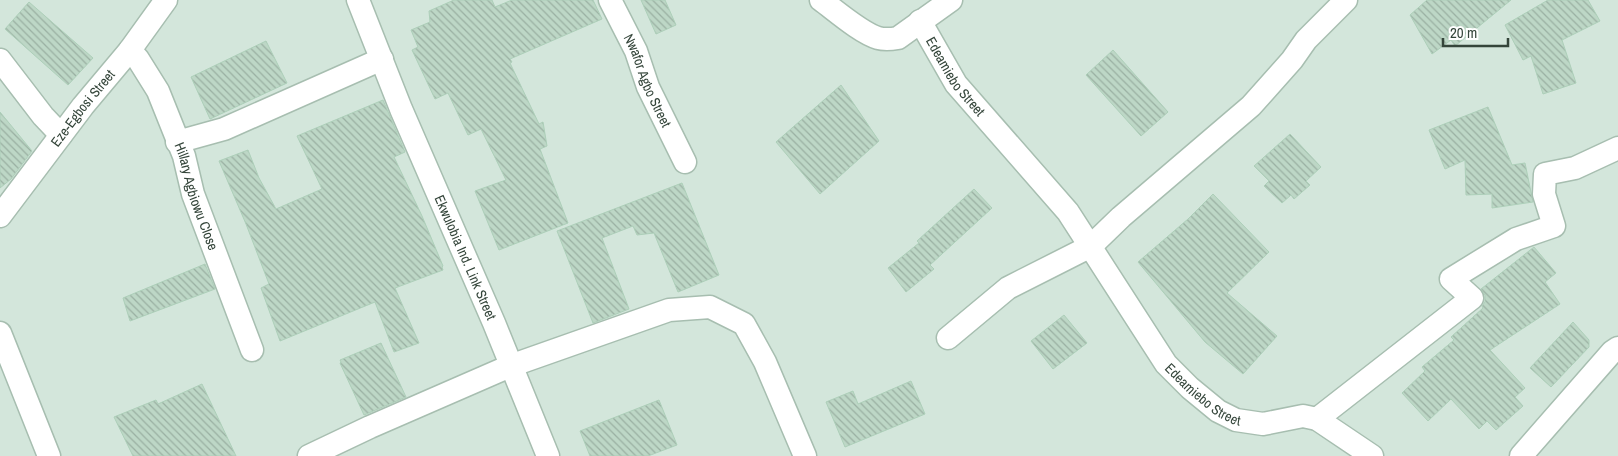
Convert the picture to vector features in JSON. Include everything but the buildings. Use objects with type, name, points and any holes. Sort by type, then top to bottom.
[{"type":"street","name":"Eze-Egbosi Street","points":[[0,216],[61,135],[130,50],[166,0]]},
{"type":"street","name":"Ekwulobia Ind. Link Street","points":[[358,0],[401,109],[490,315],[548,456]]},
{"type":"street","name":"Nwafor Agbo Street","points":[[610,0],[636,51],[648,87],[685,162]]},
{"type":"street","points":[[821,0],[877,38],[888,39],[898,38],[951,0]]},
{"type":"street","points":[[948,338],[1008,288],[1091,246],[1121,217],[1251,106],[1292,60],[1306,40],[1346,0]]},
{"type":"street","name":"Edeamiebo Street","points":[[920,21],[956,84],[1068,212],[1166,364],[1190,388],[1218,411],[1236,420],[1263,424],[1303,416],[1317,419]]},
{"type":"street","name":"Hillary Agbiowu Close","points":[[130,50],[138,58],[158,91],[184,156],[193,194],[252,350]]},
{"type":"street","points":[[177,142],[224,129],[382,58]]},
{"type":"street","points":[[0,60],[43,116],[61,135]]},
{"type":"street","points":[[1372,456],[1317,419],[1472,298],[1451,279],[1516,240],[1554,226],[1544,194],[1546,174],[1575,168],[1618,148]]},
{"type":"street","points":[[310,456],[370,427],[510,366],[669,310],[710,308],[744,324],[765,362],[806,456]]},
{"type":"street","points":[[0,333],[49,456]]},
{"type":"street","points":[[1521,456],[1612,352],[1618,348]]},
{"type":"shaded area","points":[[0,0],[1618,0],[1618,456],[0,456]]}]
